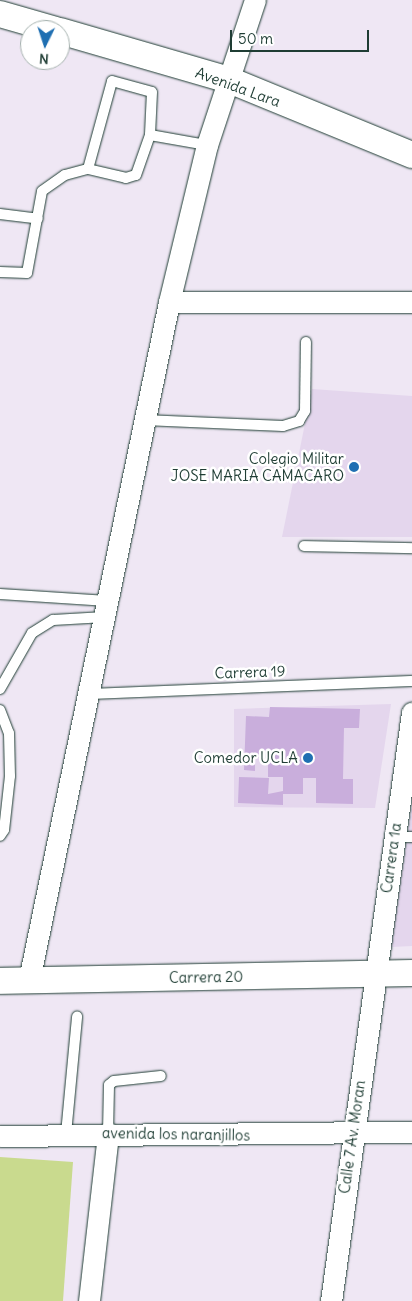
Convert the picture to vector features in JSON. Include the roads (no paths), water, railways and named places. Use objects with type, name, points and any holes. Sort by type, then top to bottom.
[{"type":"street","points":[[29,980],[169,302],[207,145],[255,0]]},
{"type":"street","points":[[0,14],[21,20]]},
{"type":"street","name":"Avenida Lara","points":[[70,34],[229,80],[412,155]]},
{"type":"street","points":[[169,302],[412,302]]},
{"type":"street","name":"Carrera 1a","points":[[374,974],[403,837],[412,714]]},
{"type":"street","name":"Carrera 20","points":[[0,981],[412,973]]},
{"type":"street","name":"Calle 7 Av. Moran","points":[[331,1301],[374,974]]},
{"type":"street","name":"avenida los naranjillos","points":[[0,1136],[108,1133],[412,1132]]},
{"type":"street","points":[[89,1301],[108,1133]]},
{"type":"lane","points":[[0,272],[27,273],[42,191],[73,170],[88,169],[126,178],[136,174],[150,135],[152,92],[112,80],[88,169]]},
{"type":"lane","points":[[150,135],[207,145]]},
{"type":"lane","points":[[0,214],[38,219]]},
{"type":"lane","points":[[144,420],[283,426],[299,421],[305,412],[306,342]]},
{"type":"lane","points":[[304,546],[412,548]]},
{"type":"lane","points":[[0,594],[106,609]]},
{"type":"lane","points":[[0,689],[32,633],[53,620],[106,609]]},
{"type":"lane","name":"Carrera 19","points":[[89,694],[412,681]]},
{"type":"lane","points":[[0,710],[9,733],[10,776],[4,830],[0,836]]},
{"type":"lane","points":[[66,1134],[76,1017]]},
{"type":"lane","points":[[108,1133],[109,1085],[114,1081],[162,1076]]},
{"type":"place","name":"Colegio Militar JOSE MARIA CAMACARO","points":[[354,467]]},
{"type":"place","name":"Comedor UCLA","points":[[308,758]]}]
